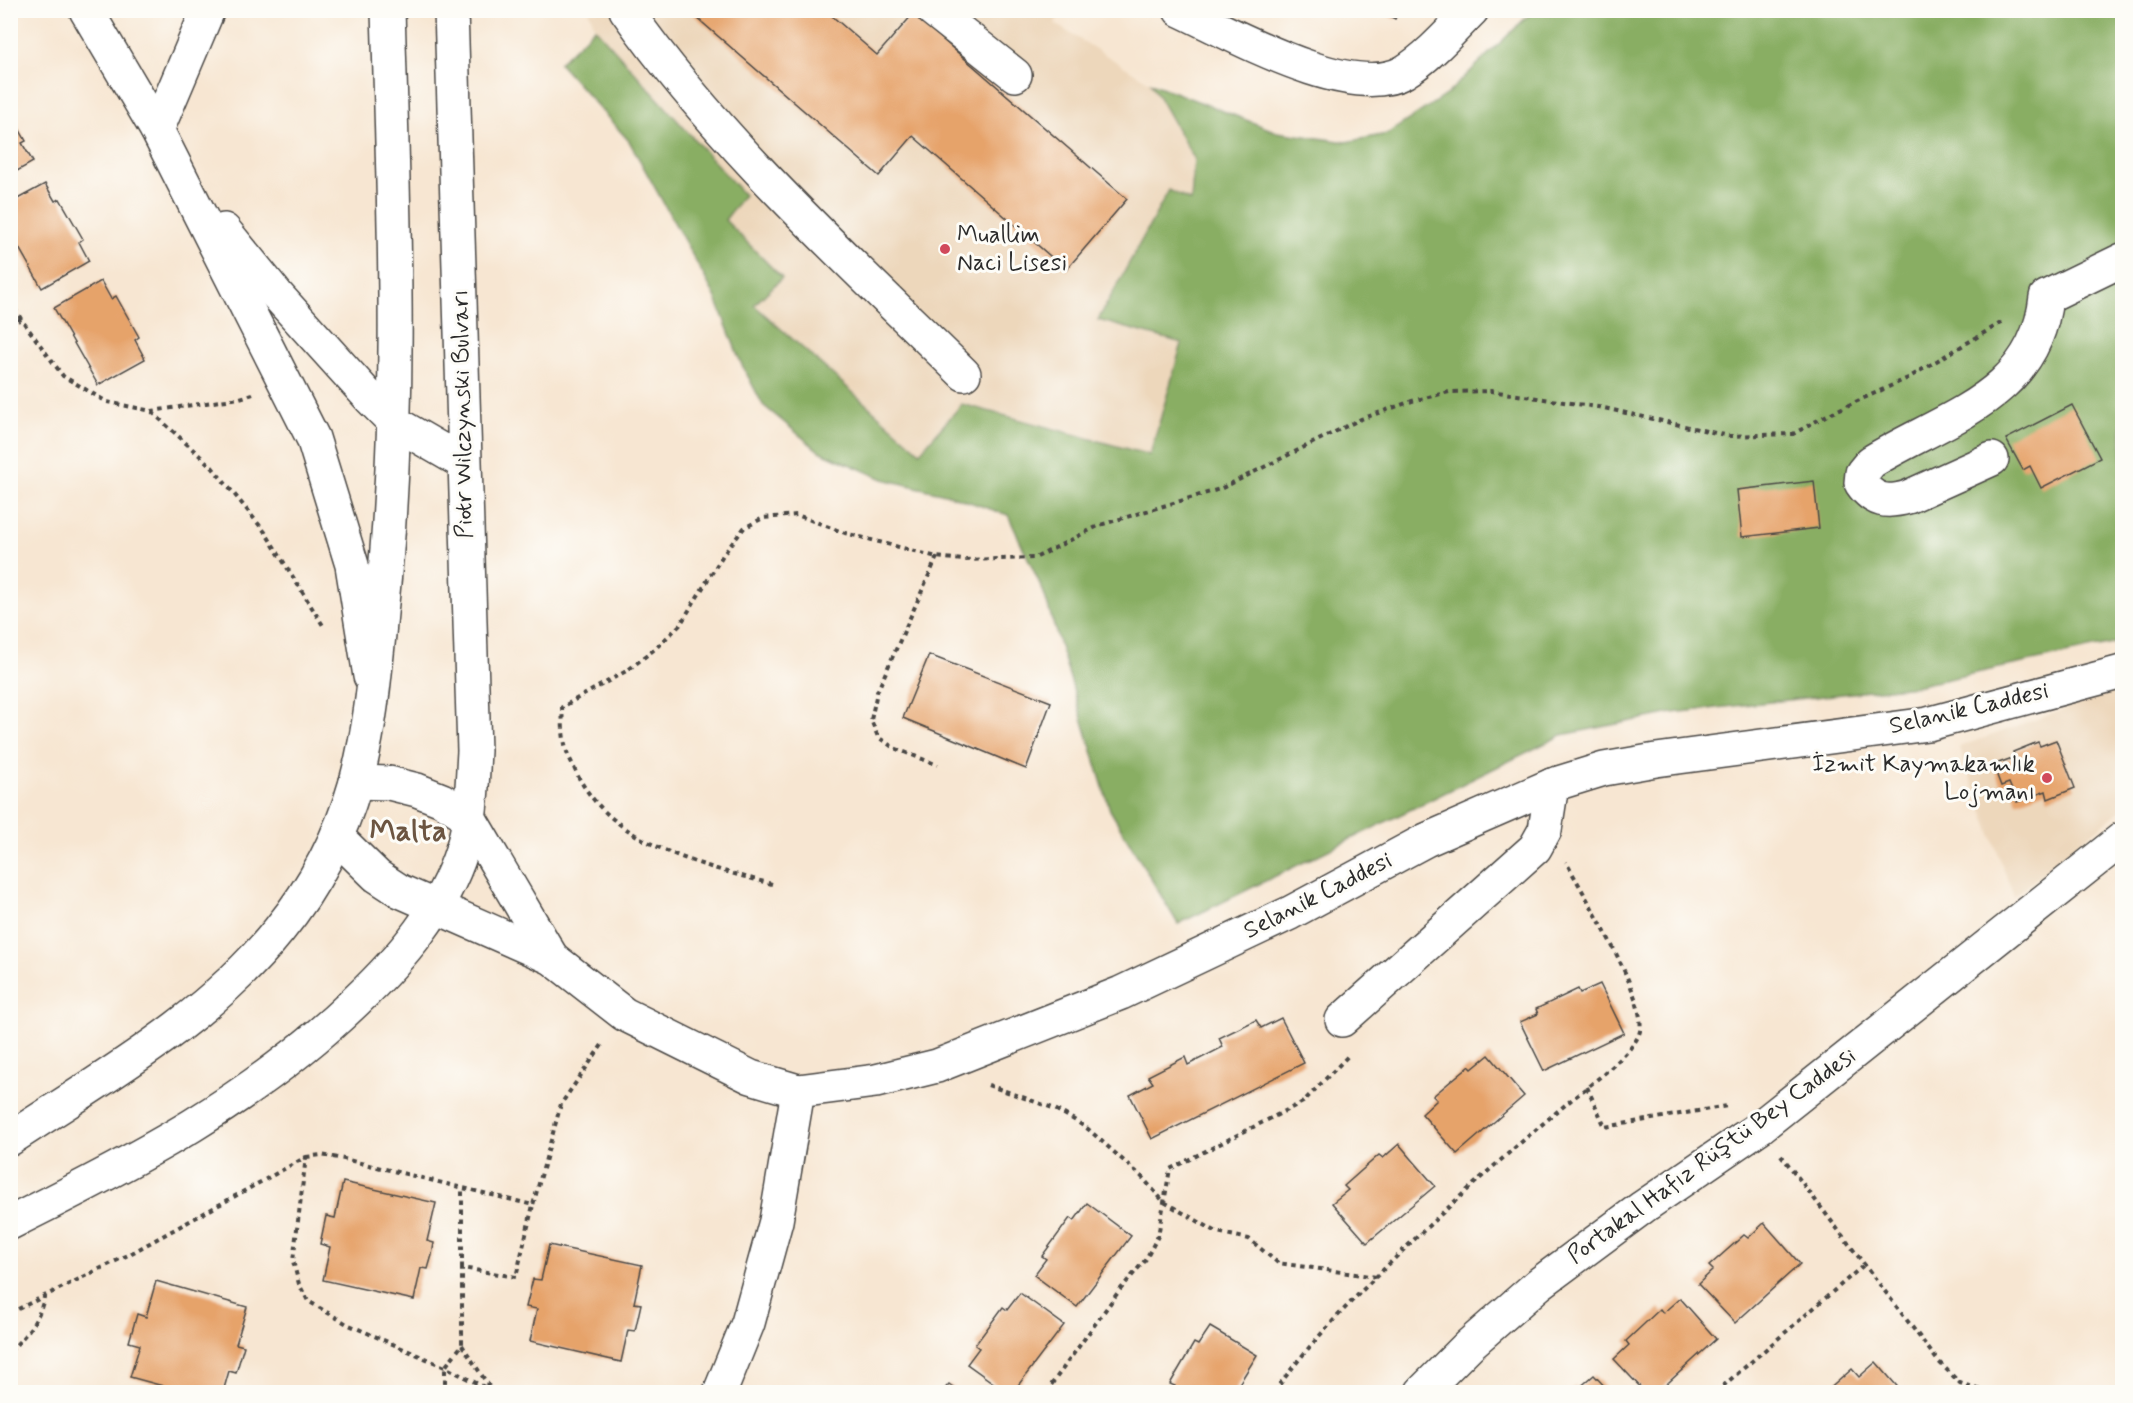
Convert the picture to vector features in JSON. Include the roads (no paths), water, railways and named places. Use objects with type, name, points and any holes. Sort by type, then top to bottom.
[{"type":"main road","points":[[86,10],[157,130],[313,438],[352,565],[373,691]]},
{"type":"main road","points":[[157,130],[208,10]]},
{"type":"main road","points":[[10,1139],[114,1071],[186,1020],[231,983],[281,929],[311,884],[337,837],[356,782],[373,691],[387,556],[395,423],[397,301],[388,10]]},
{"type":"main road","name":"Piotr Wilczynski Bulvarı","points":[[10,1223],[157,1147],[213,1115],[254,1087],[331,1026],[379,979],[412,942],[435,907],[459,858],[469,817],[474,751],[451,10]]},
{"type":"main road","points":[[626,10],[707,110],[781,194],[964,374]]},
{"type":"main road","points":[[933,10],[1015,75]]},
{"type":"main road","points":[[1180,10],[1328,75],[1379,81],[1402,72],[1424,57],[1472,10]]},
{"type":"main road","points":[[178,172],[276,295],[340,368],[395,423],[464,463]]},
{"type":"main road","points":[[1992,459],[1908,497],[1894,501],[1878,500],[1868,494],[1861,483],[1862,473],[1871,462],[1955,418],[2017,370],[2040,334],[2046,297],[2122,260]]},
{"type":"main road","name":"Selanik Caddesi","points":[[435,907],[552,958],[624,1014],[751,1077],[798,1091],[876,1081],[936,1066],[1120,993],[1290,913],[1426,840],[1552,785],[1605,769],[1656,760],[1928,724],[2122,672]]},
{"type":"main road","points":[[356,782],[389,783],[417,790],[442,800],[469,817]]},
{"type":"main road","points":[[1342,1020],[1535,848],[1545,830],[1552,785]]},
{"type":"main road","name":"Selanik Caddesi","points":[[469,817],[552,958]]},
{"type":"main road","points":[[337,837],[377,876],[400,891],[435,907]]},
{"type":"main road","name":"Portakal Hafız Rüştü Bey Caddesi","points":[[1422,1392],[1469,1345],[1539,1284],[1607,1233],[1760,1128],[2122,839]]},
{"type":"main road","points":[[720,1392],[748,1323],[776,1221],[798,1091]]},
{"type":"place","name":"Muallim Naci Lisesi","points":[[945,249]]},
{"type":"place","name":"İzmit Kaymakamlık Lojmanı","points":[[2047,778]]},
{"type":"district","name":"Malta","points":[[408,831]]}]
